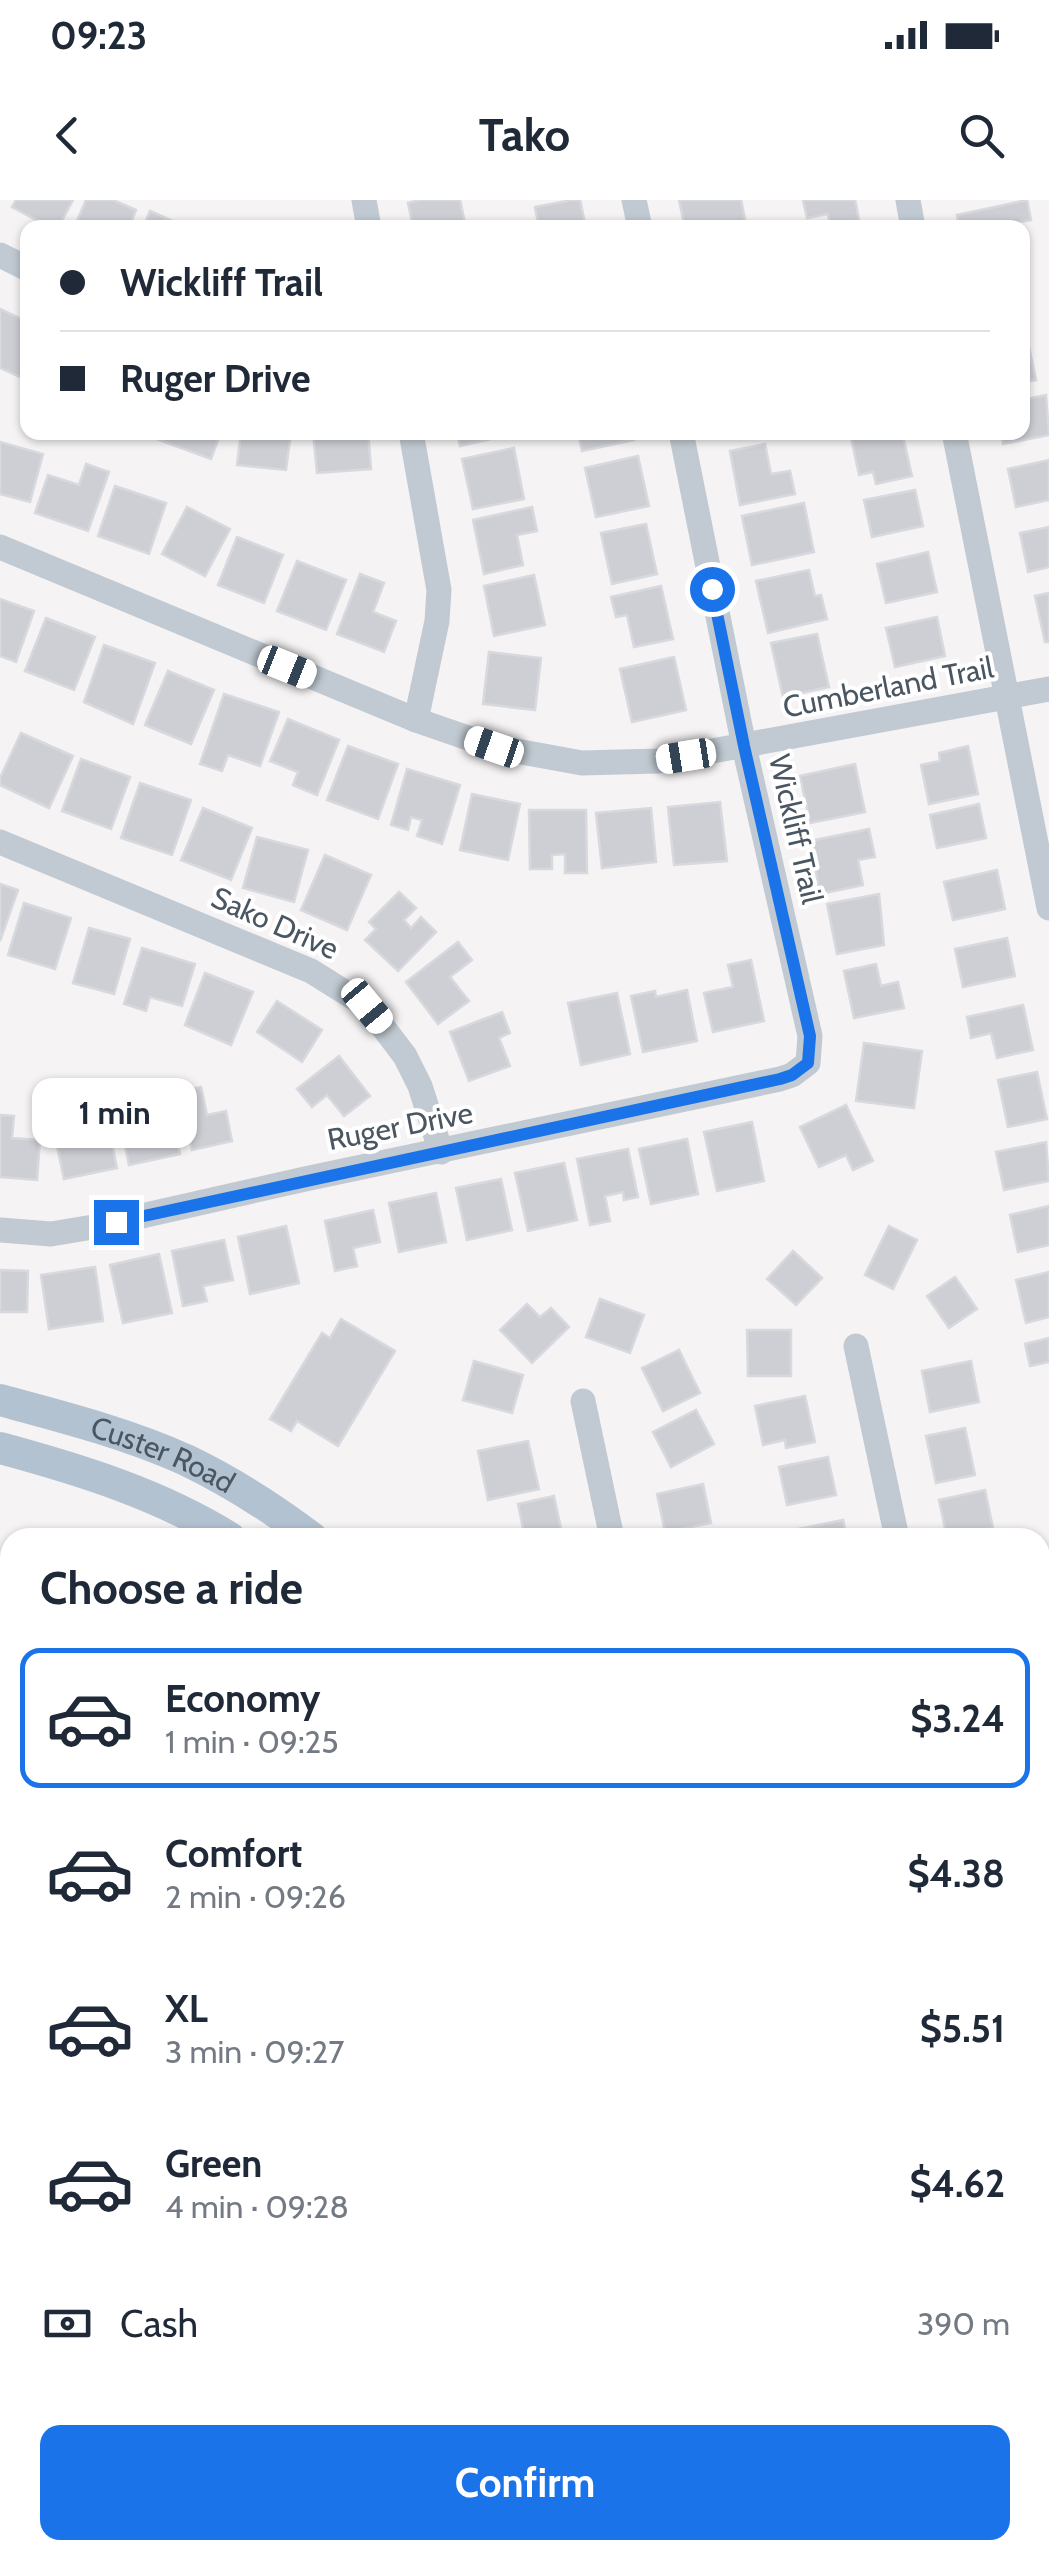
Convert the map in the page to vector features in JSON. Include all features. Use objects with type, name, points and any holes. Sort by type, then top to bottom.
[{"type":"main road","name":"Custer Road","points":[[0,1400],[116,1433],[185,1460],[222,1478],[297,1528]]},
{"type":"main road","name":"Custer Road","points":[[0,1448],[93,1474],[185,1510],[214,1528]]},
{"type":"street","points":[[412,440],[440,590],[416,720]]},
{"type":"street","name":"Wickliff Trail","points":[[683,440],[744,746],[810,1036],[808,1063]]},
{"type":"street","points":[[956,440],[1049,908]]},
{"type":"street","name":"Cumberland Trail","points":[[0,547],[416,720],[494,747],[582,763],[658,761],[1049,689]]},
{"type":"street","name":"Sako Drive","points":[[0,842],[311,971],[367,1006],[387,1029],[413,1071],[440,1152]]},
{"type":"street","name":"Ruger Drive","points":[[0,1230],[51,1234],[93,1228],[780,1079],[808,1063]]},
{"type":"street","points":[[856,1346],[896,1528]]},
{"type":"street","points":[[583,1401],[610,1528]]},
{"type":"building","points":[[16,200],[73,200],[62,220],[36,220],[12,207]]},
{"type":"building","points":[[86,200],[113,200],[136,210],[132,220],[77,220]]},
{"type":"building","points":[[460,200],[464,220],[411,220],[408,203]]},
{"type":"building","points":[[580,200],[584,220],[537,220],[535,207]]},
{"type":"building","points":[[679,200],[741,200],[745,220],[683,220]]},
{"type":"building","points":[[803,200],[855,200],[859,220],[829,220],[828,214],[807,218]]},
{"type":"building","points":[[1027,200],[1031,220],[958,220],[957,215]]},
{"type":"building","points":[[150,211],[170,220],[146,220]]},
{"type":"building","points":[[0,309],[20,318],[20,377],[0,368]]},
{"type":"building","points":[[1030,352],[1036,380],[1030,381]]},
{"type":"building","points":[[1046,395],[1049,435],[1030,439],[1030,398]]},
{"type":"building","points":[[159,440],[218,440],[211,459]]},
{"type":"building","points":[[240,440],[290,440],[286,470],[237,465]]},
{"type":"building","points":[[314,440],[369,440],[371,469],[317,473]]},
{"type":"building","points":[[459,440],[487,440],[460,446]]},
{"type":"building","points":[[580,440],[634,440],[582,451]]},
{"type":"building","points":[[852,440],[904,440],[912,476],[876,484],[873,472],[859,475]]},
{"type":"building","points":[[0,442],[43,454],[30,502],[0,494]]},
{"type":"building","points":[[765,444],[771,474],[790,471],[795,494],[740,505],[730,451]]},
{"type":"building","points":[[514,448],[524,499],[473,509],[462,459]]},
{"type":"building","points":[[638,456],[649,506],[596,517],[585,468]]},
{"type":"building","points":[[1049,460],[1049,500],[1016,507],[1008,469]]},
{"type":"building","points":[[86,464],[109,472],[88,531],[35,513],[48,475],[79,485]]},
{"type":"building","points":[[115,486],[166,503],[149,554],[98,536]]},
{"type":"building","points":[[915,490],[923,526],[872,537],[864,500]]},
{"type":"building","points":[[804,503],[814,552],[752,565],[742,516]]},
{"type":"building","points":[[187,507],[230,529],[205,576],[162,554]]},
{"type":"building","points":[[532,507],[537,531],[517,535],[523,565],[484,574],[473,520]]},
{"type":"building","points":[[646,524],[657,574],[612,584],[601,533]]},
{"type":"building","points":[[1049,527],[1049,567],[1028,572],[1020,533]]},
{"type":"building","points":[[237,537],[283,555],[264,603],[218,585]]},
{"type":"building","points":[[928,552],[937,592],[886,603],[877,564]]},
{"type":"building","points":[[297,561],[346,580],[326,630],[277,611]]},
{"type":"building","points":[[809,570],[815,596],[821,595],[827,619],[768,633],[756,581]]},
{"type":"building","points":[[360,574],[384,583],[373,612],[396,621],[384,652],[337,634]]},
{"type":"building","points":[[534,575],[545,625],[494,636],[484,586]]},
{"type":"building","points":[[661,586],[673,639],[634,647],[627,615],[616,617],[611,597]]},
{"type":"building","points":[[1049,593],[1049,642],[1045,642],[1035,596]]},
{"type":"building","points":[[0,599],[34,611],[16,662],[0,656]]},
{"type":"building","points":[[937,617],[945,656],[895,667],[886,628]]},
{"type":"building","points":[[46,618],[95,637],[74,690],[25,671]]},
{"type":"building","points":[[817,634],[829,687],[783,697],[771,643]]},
{"type":"building","points":[[104,645],[155,663],[133,724],[84,702]]},
{"type":"building","points":[[489,652],[541,658],[535,710],[483,704]]},
{"type":"building","points":[[674,657],[686,710],[632,722],[620,669]]},
{"type":"building","points":[[168,671],[214,690],[191,744],[145,725]]},
{"type":"building","points":[[224,694],[279,712],[260,766],[228,755],[222,771],[200,764]]},
{"type":"building","points":[[288,719],[339,740],[317,795],[293,785],[298,772],[270,761]]},
{"type":"building","points":[[21,733],[73,756],[49,808],[0,785]]},
{"type":"building","points":[[348,746],[398,764],[378,819],[327,800]]},
{"type":"building","points":[[968,746],[978,794],[929,804],[921,765],[940,761],[939,753]]},
{"type":"building","points":[[81,759],[130,777],[111,829],[62,811]]},
{"type":"building","points":[[855,764],[865,812],[810,823],[800,776]]},
{"type":"building","points":[[407,769],[460,785],[442,844],[417,836],[422,820],[411,817],[408,830],[391,825]]},
{"type":"building","points":[[140,783],[191,800],[172,855],[121,838]]},
{"type":"building","points":[[472,794],[520,804],[508,860],[460,850]]},
{"type":"building","points":[[720,802],[727,861],[674,865],[668,807]]},
{"type":"building","points":[[979,804],[986,838],[937,848],[930,815]]},
{"type":"building","points":[[203,808],[252,828],[231,880],[181,860]]},
{"type":"building","points":[[651,808],[656,862],[602,868],[596,813]]},
{"type":"building","points":[[529,810],[586,810],[587,873],[565,873],[565,854],[552,855],[552,869],[530,869]]},
{"type":"building","points":[[869,829],[875,857],[858,860],[863,885],[820,894],[810,841]]},
{"type":"building","points":[[257,837],[308,850],[294,902],[243,888]]},
{"type":"building","points":[[325,855],[371,875],[347,930],[301,910]]},
{"type":"building","points":[[997,870],[1005,909],[953,920],[944,882]]},
{"type":"building","points":[[0,884],[18,890],[0,941]]},
{"type":"building","points":[[399,892],[416,908],[404,920],[411,928],[421,917],[436,932],[398,971],[365,940],[376,929],[369,922]]},
{"type":"building","points":[[879,894],[884,945],[837,954],[827,904]]},
{"type":"building","points":[[24,903],[71,918],[55,969],[8,955]]},
{"type":"building","points":[[89,928],[130,939],[114,994],[73,983]]},
{"type":"building","points":[[1007,938],[1015,976],[963,987],[955,949]]},
{"type":"building","points":[[458,942],[472,960],[450,977],[469,1001],[438,1024],[406,982]]},
{"type":"building","points":[[142,948],[195,964],[182,1006],[150,997],[146,1011],[124,1004]]},
{"type":"building","points":[[751,960],[764,1021],[713,1032],[704,993],[733,987],[728,965]]},
{"type":"building","points":[[876,964],[881,986],[898,982],[904,1008],[854,1018],[844,971]]},
{"type":"building","points":[[205,973],[253,992],[231,1045],[185,1025]]},
{"type":"building","points":[[687,990],[697,1041],[643,1052],[631,996],[655,991],[656,997]]},
{"type":"building","points":[[617,993],[630,1054],[581,1065],[568,1003]]},
{"type":"building","points":[[277,1001],[322,1030],[302,1062],[257,1032]]},
{"type":"building","points":[[1023,1005],[1033,1050],[997,1058],[991,1033],[971,1038],[967,1017]]},
{"type":"building","points":[[502,1012],[510,1033],[499,1038],[510,1066],[469,1081],[450,1032]]},
{"type":"building","points":[[864,1043],[922,1051],[914,1108],[856,1101]]},
{"type":"building","points":[[339,1056],[370,1096],[344,1116],[327,1095],[312,1107],[297,1089]]},
{"type":"building","points":[[1037,1072],[1047,1119],[1008,1127],[998,1080]]},
{"type":"building","points":[[201,1087],[207,1115],[226,1111],[232,1141],[192,1150],[180,1092]]},
{"type":"building","points":[[167,1091],[180,1154],[129,1165],[116,1102]]},
{"type":"building","points":[[846,1105],[873,1161],[853,1170],[846,1155],[819,1167],[800,1127]]},
{"type":"building","points":[[105,1111],[117,1168],[64,1179],[52,1122]]},
{"type":"building","points":[[0,1115],[14,1116],[12,1138],[40,1140],[37,1180],[0,1177]]},
{"type":"building","points":[[752,1122],[764,1181],[717,1191],[704,1132]]},
{"type":"building","points":[[687,1139],[698,1194],[651,1204],[639,1149]]},
{"type":"building","points":[[1046,1142],[1049,1181],[1004,1190],[996,1152]]},
{"type":"building","points":[[628,1149],[638,1197],[624,1200],[623,1192],[605,1196],[610,1221],[590,1225],[577,1159]]},
{"type":"building","points":[[564,1163],[577,1220],[528,1231],[515,1173]]},
{"type":"building","points":[[501,1179],[512,1230],[467,1240],[456,1188]]},
{"type":"building","points":[[436,1193],[446,1242],[399,1252],[389,1203]]},
{"type":"building","points":[[1049,1206],[1049,1245],[1018,1252],[1010,1215]]},
{"type":"building","points":[[373,1210],[380,1242],[353,1248],[357,1266],[335,1271],[325,1221]]},
{"type":"building","points":[[286,1226],[299,1283],[250,1294],[238,1237]]},
{"type":"building","points":[[889,1226],[917,1240],[893,1289],[865,1275]]},
{"type":"building","points":[[224,1240],[233,1280],[203,1286],[207,1301],[183,1306],[172,1251]]},
{"type":"building","points":[[793,1251],[822,1278],[796,1305],[767,1279]]},
{"type":"building","points":[[159,1254],[172,1313],[123,1323],[110,1265]]},
{"type":"building","points":[[95,1267],[103,1321],[49,1329],[41,1275]]},
{"type":"building","points":[[0,1270],[28,1271],[27,1312],[0,1312]]},
{"type":"building","points":[[1049,1272],[1049,1317],[1026,1323],[1016,1280]]},
{"type":"building","points":[[955,1277],[977,1309],[949,1328],[927,1296]]},
{"type":"building","points":[[600,1299],[644,1315],[630,1353],[586,1337]]},
{"type":"building","points":[[527,1304],[540,1317],[551,1308],[569,1327],[532,1363],[500,1330]]},
{"type":"building","points":[[341,1319],[395,1351],[338,1446],[297,1421],[291,1431],[270,1419],[322,1333],[330,1338]]},
{"type":"building","points":[[747,1330],[791,1330],[791,1376],[748,1376]]},
{"type":"building","points":[[1049,1338],[1049,1362],[1030,1366],[1025,1344]]},
{"type":"building","points":[[679,1350],[700,1393],[663,1411],[642,1368]]},
{"type":"building","points":[[474,1361],[523,1375],[512,1413],[463,1400]]},
{"type":"building","points":[[971,1361],[979,1402],[930,1412],[922,1371]]},
{"type":"building","points":[[805,1396],[815,1442],[786,1448],[785,1440],[763,1445],[755,1406]]},
{"type":"building","points":[[696,1410],[714,1444],[671,1467],[653,1432]]},
{"type":"building","points":[[965,1428],[975,1475],[936,1483],[926,1436]]},
{"type":"building","points":[[528,1441],[539,1489],[488,1500],[478,1451]]},
{"type":"building","points":[[828,1457],[836,1495],[787,1505],[779,1467]]},
{"type":"building","points":[[703,1484],[711,1523],[664,1528],[657,1494]]},
{"type":"building","points":[[985,1490],[993,1528],[945,1528],[939,1500]]},
{"type":"building","points":[[554,1496],[561,1528],[523,1528],[518,1504]]},
{"type":"building","points":[[843,1520],[845,1528],[804,1528]]},
{"type":"route","points":[[116,1222],[780,1079],[808,1063],[810,1036],[712,589]]}]
